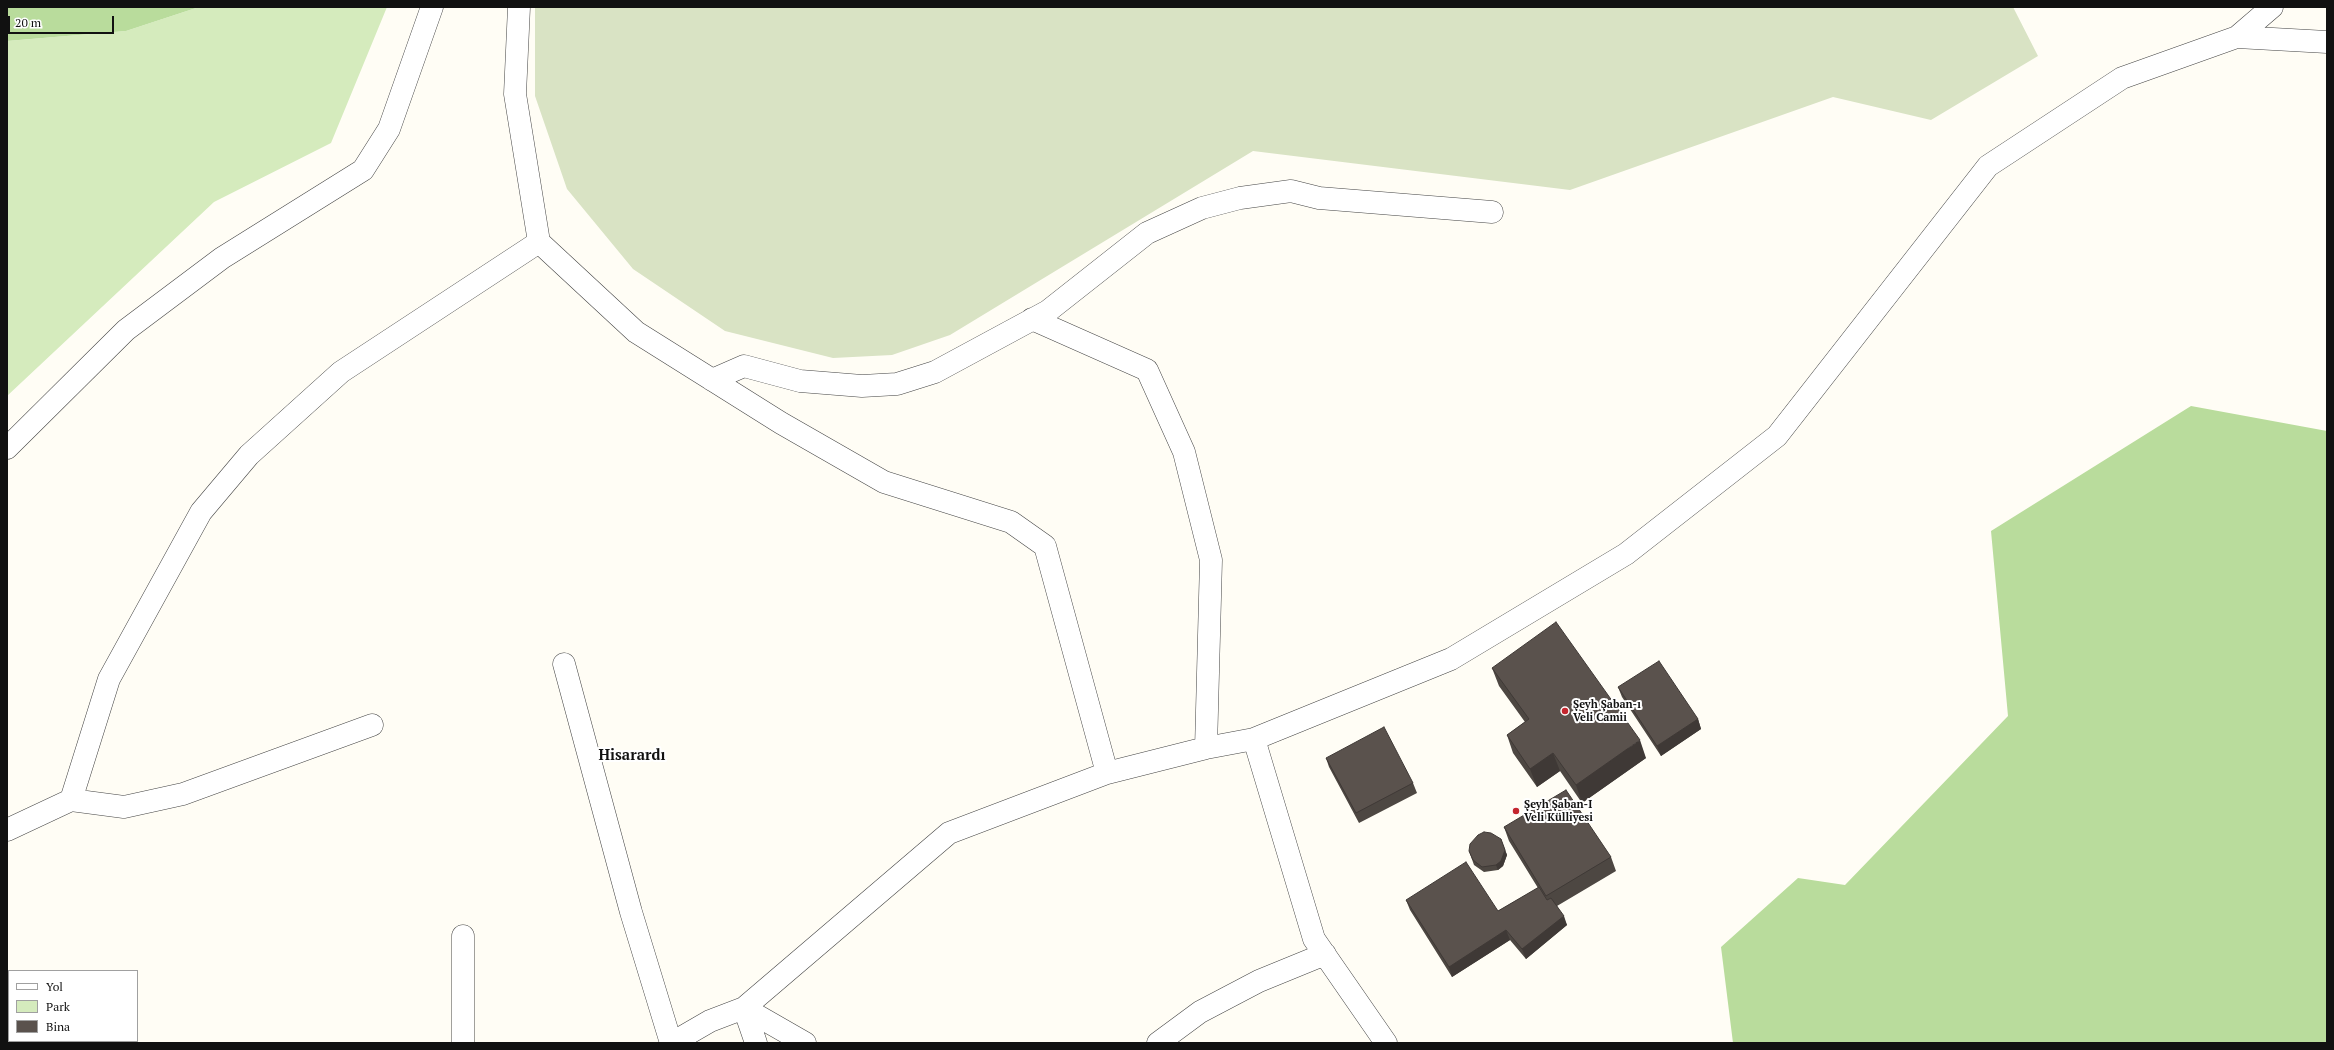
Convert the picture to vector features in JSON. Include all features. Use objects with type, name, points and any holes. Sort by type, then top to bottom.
[{"type":"street","points":[[7,448],[126,330],[222,258],[363,170],[389,129],[432,7]]},
{"type":"street","points":[[519,7],[515,94],[539,242],[636,332],[781,423],[884,482],[1011,522],[1045,546],[1107,773]]},
{"type":"street","points":[[564,664],[631,912],[671,1043],[710,1020],[744,1008],[949,833],[1107,773],[1206,748],[1254,740],[1451,659],[1626,554],[1777,436],[1988,166],[2122,78],[2237,37],[2272,7]]},
{"type":"street","points":[[2237,37],[2327,42]]},
{"type":"street","points":[[712,380],[744,366],[800,380],[828,384],[862,386],[898,384],[935,372],[1048,311],[1146,233],[1202,208],[1240,198],[1291,191],[1319,198],[1492,212]]},
{"type":"street","points":[[71,800],[109,679],[202,512],[249,454],[341,372],[539,242]]},
{"type":"street","points":[[1032,319],[1148,370],[1184,452],[1211,560],[1206,748]]},
{"type":"street","points":[[7,830],[71,800],[124,807],[183,794],[372,725]]},
{"type":"street","points":[[1254,740],[1314,939],[1386,1043]]},
{"type":"street","points":[[463,936],[463,1043]]},
{"type":"street","points":[[1158,1043],[1200,1012],[1259,981],[1325,954]]},
{"type":"street","points":[[744,1008],[756,1043]]},
{"type":"street","points":[[744,1008],[805,1043]]},
{"type":"green space","points":[[7,7],[199,7],[126,31],[7,41]]},
{"type":"green space","points":[[199,7],[387,7],[331,143],[214,202],[7,396],[7,41],[126,31]]},
{"type":"green space","points":[[535,7],[2013,7],[2038,56],[1931,120],[1833,97],[1570,190],[1253,151],[950,335],[892,355],[833,358],[725,331],[633,269],[567,189],[535,96]]},
{"type":"green space","points":[[2191,406],[2327,431],[2327,1043],[1733,1043],[1721,947],[1798,878],[1845,885],[2008,716],[1991,531]]},
{"type":"building","name":"Şeyh Şaban-ı Veli Camii","points":[[1556,622],[1640,740],[1576,785],[1553,753],[1530,769],[1507,735],[1529,719],[1492,668]]},
{"type":"building","points":[[1659,661],[1698,719],[1657,746],[1618,687]]},
{"type":"building","points":[[1384,727],[1413,783],[1356,813],[1326,758]]},
{"type":"building","points":[[1566,790],[1611,857],[1546,896],[1504,827]]},
{"type":"building","points":[[1484,832],[1491,833],[1501,839],[1505,850],[1501,861],[1496,865],[1482,867],[1473,860],[1469,851],[1470,844],[1478,835]]},
{"type":"building","points":[[1466,862],[1498,911],[1539,887],[1547,900],[1551,898],[1564,916],[1522,949],[1506,930],[1449,967],[1406,900]]},
{"type":"place","name":"Şeyh Şaban-ı Veli Camii","points":[[1565,711]]},
{"type":"place","name":"Şeyh Şaban-I Veli Külliyesi","points":[[1516,811]]},
{"type":"district","name":"Hisarardı","points":[[632,756]]}]
